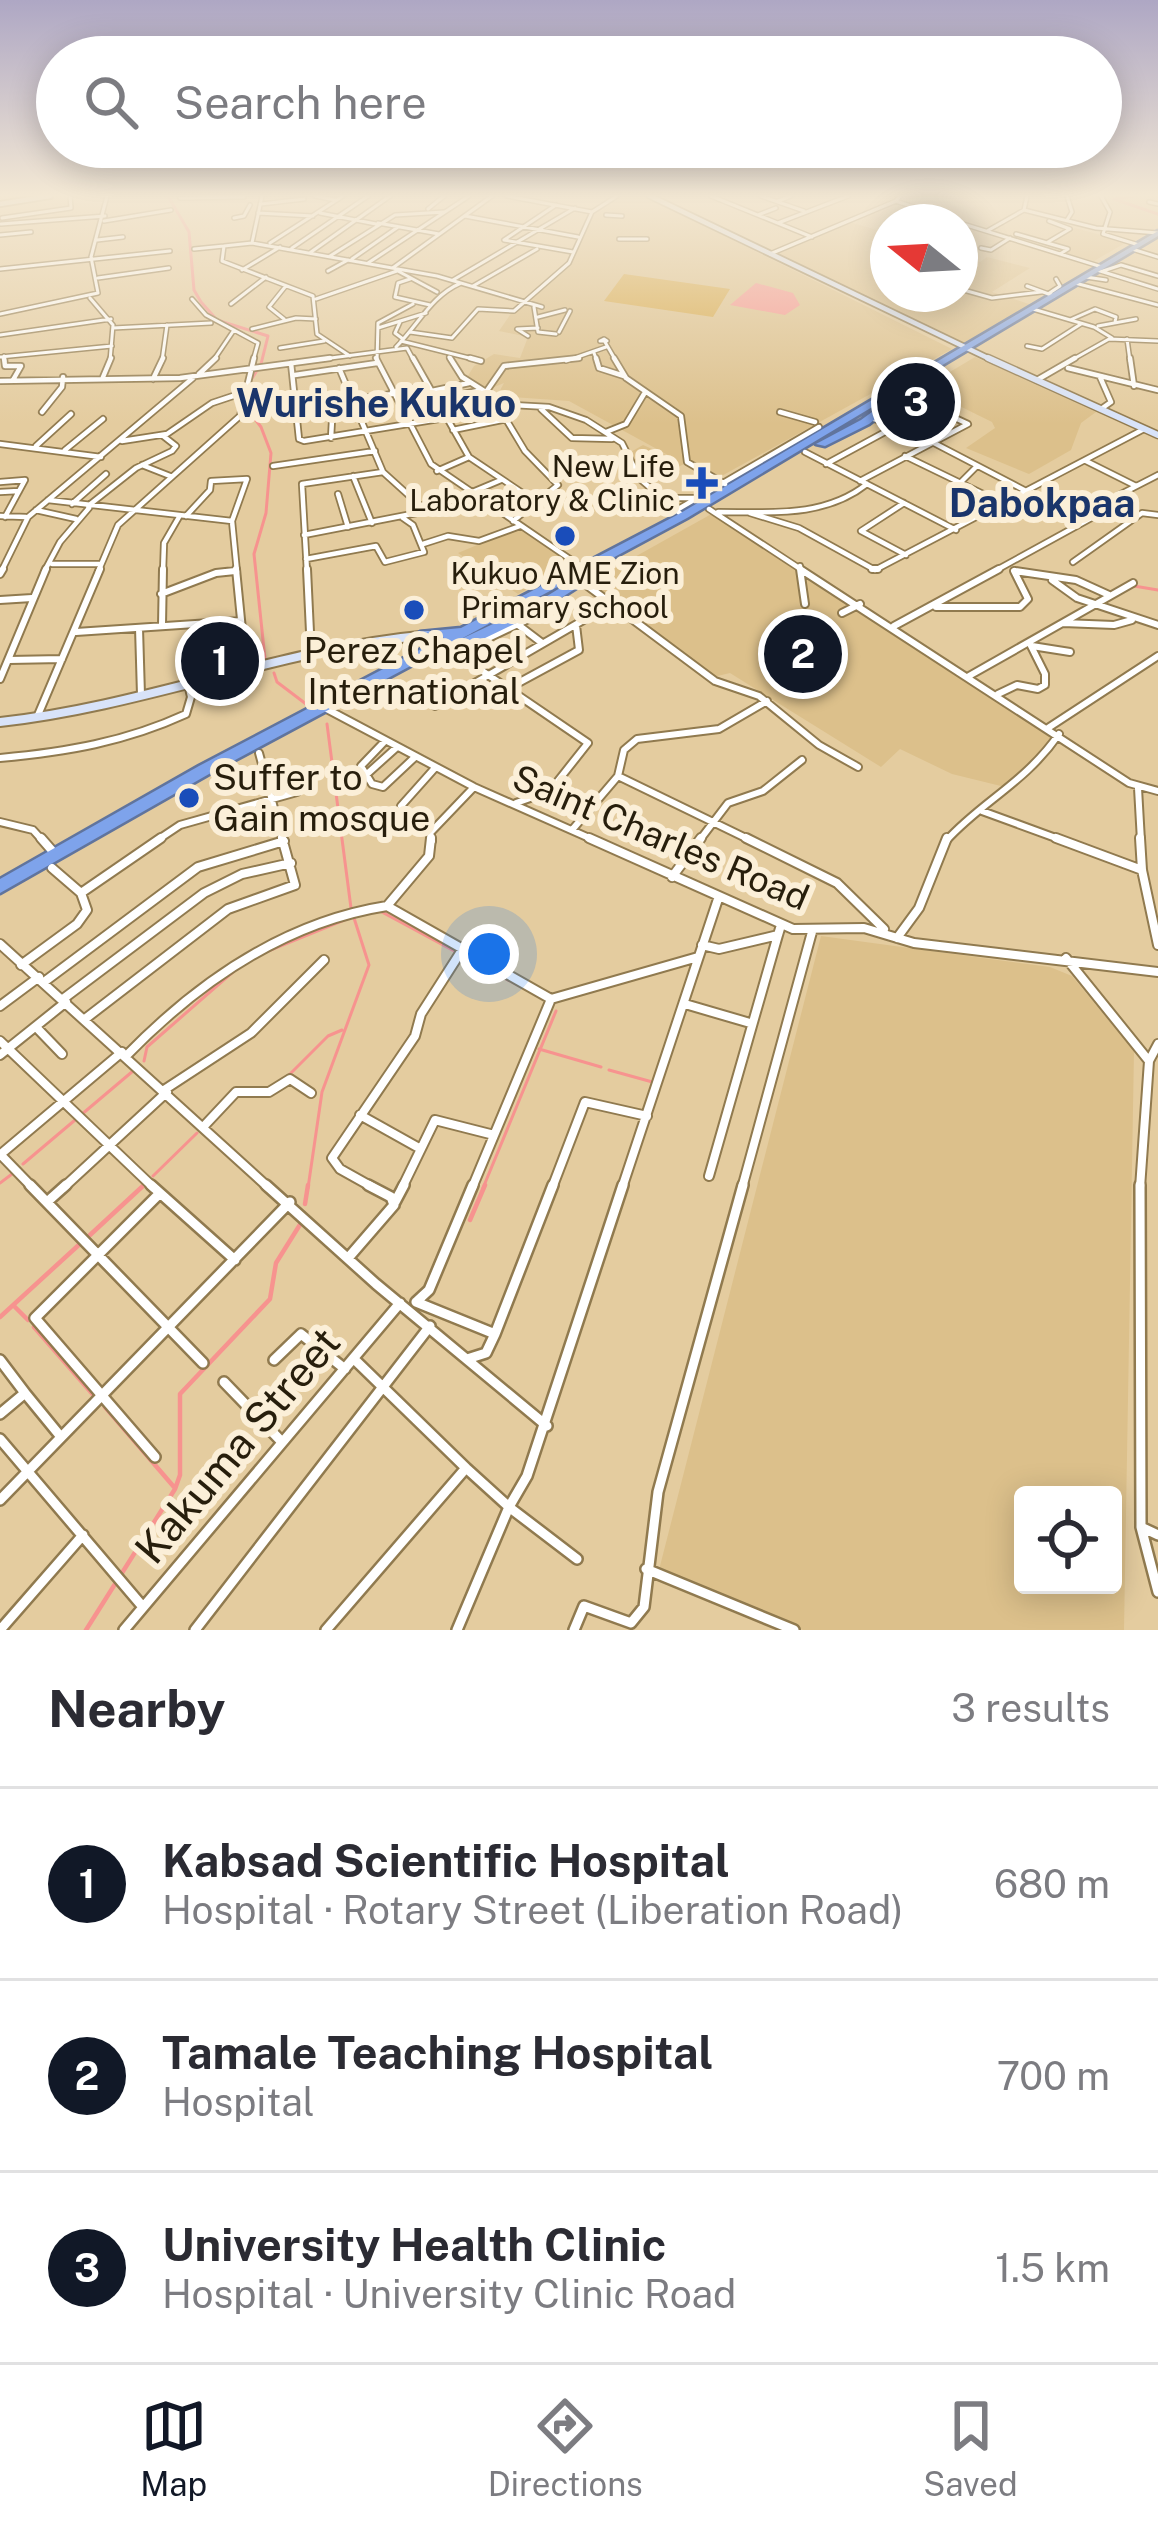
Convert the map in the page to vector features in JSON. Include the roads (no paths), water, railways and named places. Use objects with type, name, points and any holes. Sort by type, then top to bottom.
[{"type":"highway","points":[[582,574],[678,513],[871,418],[1048,294],[1095,272]]},
{"type":"highway","points":[[0,898],[53,861],[450,641],[709,506],[820,427],[846,418],[968,350]]},
{"type":"highway","points":[[846,418],[857,426]]},
{"type":"highway","points":[[0,887],[259,753],[327,710]]},
{"type":"street","points":[[0,314],[89,296],[100,290],[96,272]]},
{"type":"street","points":[[98,278],[140,272]]},
{"type":"street","points":[[248,272],[316,299],[387,272]]},
{"type":"street","points":[[400,272],[438,293]]},
{"type":"street","points":[[411,272],[473,286],[537,310]]},
{"type":"street","points":[[453,280],[468,272]]},
{"type":"street","points":[[473,286],[497,272]]},
{"type":"street","points":[[514,311],[558,272]]},
{"type":"street","points":[[807,272],[1158,435]]},
{"type":"street","points":[[1110,272],[1158,289]]},
{"type":"street","points":[[1086,277],[1106,280]]},
{"type":"street","points":[[231,304],[266,278]]},
{"type":"street","points":[[410,279],[398,283],[393,295],[412,304],[430,305]]},
{"type":"street","points":[[978,294],[992,298],[1048,294],[1060,286],[1056,279]]},
{"type":"street","points":[[394,349],[438,293],[462,283]]},
{"type":"street","points":[[1074,283],[1158,307]]},
{"type":"street","points":[[286,320],[269,307],[280,298],[275,295],[278,291],[289,286]]},
{"type":"street","points":[[1027,286],[1048,294]]},
{"type":"street","points":[[89,296],[113,328],[103,377]]},
{"type":"street","points":[[192,299],[214,323]]},
{"type":"street","points":[[316,299],[316,332],[350,356]]},
{"type":"street","points":[[412,304],[383,319],[375,352],[392,393],[437,471],[516,523],[715,681],[767,701],[819,746],[858,767]]},
{"type":"street","points":[[1070,320],[1095,309],[1117,317],[1115,322]]},
{"type":"street","points":[[410,332],[455,338],[464,334],[478,310],[514,311],[537,310],[568,310],[557,333],[542,334],[537,310]]},
{"type":"street","points":[[1030,310],[1094,327],[1112,338],[1158,341]]},
{"type":"street","points":[[378,328],[426,313]]},
{"type":"street","points":[[1094,327],[1136,319]]},
{"type":"street","points":[[0,335],[111,320]]},
{"type":"street","points":[[252,329],[286,320],[316,320]]},
{"type":"street","points":[[400,322],[395,333],[402,340],[439,349],[470,383],[484,391],[502,420],[558,485],[516,523],[479,541],[448,536],[423,544]]},
{"type":"street","points":[[36,719],[118,525],[235,422],[258,343],[236,329],[214,323],[113,328]]},
{"type":"street","points":[[1027,346],[1042,350],[1082,323]]},
{"type":"street","points":[[153,379],[163,359],[167,325]]},
{"type":"street","points":[[527,335],[517,329],[538,328]]},
{"type":"street","points":[[0,574],[28,517],[195,377],[219,355],[236,329]]},
{"type":"street","points":[[1037,380],[1112,338]]},
{"type":"street","points":[[1127,340],[1134,386]]},
{"type":"street","points":[[280,348],[326,341]]},
{"type":"street","points":[[436,399],[484,391],[504,366],[545,367],[594,353],[605,345],[624,376],[681,416],[687,461],[730,488],[709,506]]},
{"type":"street","points":[[14,380],[21,366],[5,366],[2,356],[112,346]]},
{"type":"street","points":[[0,381],[195,377],[408,348],[469,457],[536,502]]},
{"type":"street","points":[[594,353],[599,368],[624,376]]},
{"type":"street","points":[[449,357],[481,362]]},
{"type":"street","points":[[295,375],[377,363]]},
{"type":"street","points":[[291,364],[299,439],[332,438],[446,418]]},
{"type":"street","points":[[1065,367],[1158,391]]},
{"type":"street","points":[[338,368],[382,472],[427,512]]},
{"type":"street","points":[[42,412],[62,387],[63,377]]},
{"type":"street","points":[[1100,377],[1111,401],[1101,409]]},
{"type":"street","points":[[332,438],[334,402],[470,383]]},
{"type":"street","points":[[119,442],[162,435],[212,403],[242,393]]},
{"type":"street","points":[[599,440],[626,424],[644,394]]},
{"type":"street","points":[[750,513],[831,505],[904,456],[968,423],[903,394]]},
{"type":"street","points":[[495,404],[569,412],[606,432],[622,443],[640,479],[678,513],[709,506],[750,513],[799,529],[868,569],[878,570],[1144,429]]},
{"type":"street","points":[[538,406],[569,436],[616,439]]},
{"type":"street","points":[[826,464],[931,406]]},
{"type":"street","points":[[780,412],[820,427]]},
{"type":"street","points":[[36,446],[71,414]]},
{"type":"street","points":[[871,418],[896,426]]},
{"type":"street","points":[[65,450],[103,419]]},
{"type":"street","points":[[452,430],[502,420]]},
{"type":"street","points":[[133,430],[141,438]]},
{"type":"street","points":[[0,679],[34,598],[76,519],[142,465],[162,460],[175,447],[162,435]]},
{"type":"street","points":[[934,442],[1028,492]]},
{"type":"street","points":[[0,444],[101,457]]},
{"type":"street","points":[[273,466],[375,451]]},
{"type":"street","points":[[805,452],[956,530]]},
{"type":"street","points":[[904,456],[1004,504]]},
{"type":"street","points":[[437,471],[469,457]]},
{"type":"street","points":[[1086,461],[1136,486]]},
{"type":"street","points":[[142,465],[149,472],[172,476]]},
{"type":"street","points":[[961,482],[977,466]]},
{"type":"street","points":[[310,653],[303,483],[382,472]]},
{"type":"street","points":[[72,504],[106,474]]},
{"type":"street","points":[[894,626],[1104,511],[1158,475]]},
{"type":"street","points":[[353,476],[372,523]]},
{"type":"street","points":[[162,625],[164,543],[214,479],[247,479],[232,521],[246,670]]},
{"type":"street","points":[[0,482],[25,480],[3,516]]},
{"type":"street","points":[[304,535],[427,512],[501,480]]},
{"type":"street","points":[[0,492],[20,491]]},
{"type":"street","points":[[338,494],[348,527]]},
{"type":"street","points":[[661,498],[680,494],[709,506],[1138,788],[1158,791]]},
{"type":"street","points":[[48,500],[232,521]]},
{"type":"street","points":[[904,502],[861,530],[907,555]]},
{"type":"street","points":[[36,510],[76,519]]},
{"type":"street","points":[[1073,562],[1144,511],[1158,515]]},
{"type":"street","points":[[3,516],[28,517]]},
{"type":"street","points":[[306,559],[376,546],[382,561],[388,562],[424,552],[413,524],[403,518]]},
{"type":"street","points":[[52,564],[101,564]]},
{"type":"street","points":[[800,566],[805,604]]},
{"type":"street","points":[[1000,568],[1052,580],[1076,580],[1109,595]]},
{"type":"street","points":[[161,594],[192,586],[211,572],[235,571]]},
{"type":"street","points":[[933,606],[957,610],[1020,607],[1028,599],[1014,571]]},
{"type":"street","points":[[1052,580],[1093,604],[1158,625]]},
{"type":"street","points":[[969,676],[1133,583]]},
{"type":"street","points":[[0,599],[34,598]]},
{"type":"street","points":[[435,706],[613,603]]},
{"type":"street","points":[[842,614],[860,604]]},
{"type":"street","points":[[0,722],[36,719],[310,653],[450,641],[517,625],[538,614]]},
{"type":"street","points":[[1060,623],[1114,625],[1136,619]]},
{"type":"street","points":[[75,632],[240,621]]},
{"type":"street","points":[[517,625],[542,643]]},
{"type":"street","points":[[507,689],[579,650],[576,625]]},
{"type":"street","points":[[139,628],[141,695]]},
{"type":"street","points":[[450,641],[487,675],[588,746],[550,791],[514,803]]},
{"type":"street","points":[[1028,645],[1070,652]]},
{"type":"street","points":[[998,694],[1017,686],[1038,689],[1045,685],[1046,674],[1028,645]]},
{"type":"street","points":[[1048,728],[1158,656]]},
{"type":"street","points":[[9,661],[62,659]]},
{"type":"street","points":[[0,758],[102,749],[126,740],[186,714],[191,697],[188,684]]},
{"type":"street","points":[[572,830],[618,776],[624,750],[638,739],[719,729],[767,701]]},
{"type":"street","name":"Saint Charles Road","points":[[327,710],[474,787],[780,930],[886,932]]},
{"type":"street","points":[[896,939],[919,908],[946,838],[1044,756],[1059,734]]},
{"type":"street","points":[[385,741],[361,766],[371,783],[383,787],[416,757]]},
{"type":"street","points":[[367,774],[397,747]]},
{"type":"street","points":[[85,1019],[228,909],[296,885],[259,753]]},
{"type":"street","points":[[672,877],[731,800],[763,791],[802,760]]},
{"type":"street","points":[[401,806],[436,768]]},
{"type":"street","points":[[618,776],[837,883],[896,939],[1158,972]]},
{"type":"street","points":[[387,906],[428,856],[434,844],[430,832],[474,787]]},
{"type":"street","points":[[1138,788],[1142,870],[1158,945]]},
{"type":"street","points":[[82,893],[181,825],[296,792]]},
{"type":"street","points":[[982,812],[1142,870]]},
{"type":"street","points":[[0,822],[33,830],[87,906],[80,920],[21,965]]},
{"type":"street","points":[[0,1006],[198,867],[284,841]]},
{"type":"street","points":[[235,1260],[3,1048],[204,892],[242,874],[291,863]]},
{"type":"street","points":[[457,1630],[477,1593],[490,1545],[547,1426],[718,899]]},
{"type":"street","points":[[203,1363],[0,1154],[164,1017],[250,954],[349,912],[387,906],[550,999],[698,957]]},
{"type":"street","points":[[702,945],[725,948],[780,930]]},
{"type":"street","points":[[709,1176],[780,930]]},
{"type":"street","points":[[574,1630],[584,1606],[631,1624],[644,1607],[658,1492],[812,932]]},
{"type":"street","points":[[0,944],[349,1257],[547,1426]]},
{"type":"street","points":[[394,1205],[391,1197],[333,1163],[334,1152],[415,1036],[421,1014],[462,950]]},
{"type":"street","points":[[1066,958],[1149,1060]]},
{"type":"street","points":[[47,1202],[166,1091],[251,1033],[324,960]]},
{"type":"street","name":"Kakuma Street","points":[[124,1630],[345,1369],[407,1304],[428,1290],[550,999]]},
{"type":"street","points":[[685,1004],[751,1023]]},
{"type":"street","points":[[35,1027],[62,1054]]},
{"type":"street","points":[[1158,1044],[1149,1060],[1139,1202],[1141,1528],[1158,1592]]},
{"type":"street","points":[[205,1126],[236,1092],[269,1092],[290,1078],[310,1094]]},
{"type":"street","points":[[467,1359],[486,1353],[495,1334],[585,1102],[647,1116]]},
{"type":"street","points":[[360,1115],[419,1148]]},
{"type":"street","points":[[349,1257],[394,1205],[435,1120],[494,1135]]},
{"type":"street","points":[[155,1457],[34,1318],[160,1193]]},
{"type":"street","points":[[0,1500],[290,1202]]},
{"type":"street","points":[[407,1304],[495,1334]]},
{"type":"street","points":[[195,1630],[430,1326]]},
{"type":"street","points":[[274,1360],[301,1334],[345,1369]]},
{"type":"street","points":[[354,1359],[509,1507],[577,1559]]},
{"type":"street","points":[[0,1360],[62,1437]]},
{"type":"street","points":[[224,1382],[282,1442]]},
{"type":"street","points":[[0,1414],[25,1393]]},
{"type":"street","points":[[0,1439],[143,1607]]},
{"type":"street","points":[[326,1630],[466,1468]]},
{"type":"street","points":[[1141,1528],[1158,1535]]},
{"type":"street","points":[[2,1625],[82,1535]]},
{"type":"street","points":[[646,1568],[794,1630]]},
{"type":"waterway","points":[[192,272],[194,290],[217,320],[268,336],[261,364],[249,383]]},
{"type":"waterway","points":[[244,391],[242,402],[261,427],[271,453],[266,513],[254,554],[265,659]]},
{"type":"waterway","points":[[1134,586],[1158,590]]},
{"type":"waterway","points":[[274,673],[277,682],[310,707]]},
{"type":"waterway","points":[[327,724],[351,908]]},
{"type":"waterway","points":[[380,911],[525,989]]},
{"type":"waterway","points":[[268,951],[354,916]]},
{"type":"waterway","points":[[308,1188],[322,1092],[369,965],[354,918]]},
{"type":"waterway","points":[[144,1061],[147,1047],[234,971]]},
{"type":"waterway","points":[[540,1049],[556,1011]]},
{"type":"waterway","points":[[287,1077],[328,1036],[342,1030]]},
{"type":"waterway","points":[[483,1188],[540,1049]]},
{"type":"waterway","points":[[540,1049],[601,1067]]},
{"type":"waterway","points":[[609,1070],[656,1083]]},
{"type":"waterway","points":[[23,1164],[133,1071]]},
{"type":"waterway","points":[[237,1089],[257,1089]]},
{"type":"waterway","points":[[153,1176],[197,1133]]},
{"type":"waterway","points":[[0,1183],[12,1174]]},
{"type":"waterway","points":[[90,1235],[144,1185]]},
{"type":"waterway","points":[[141,1188],[144,1185]]},
{"type":"waterway","points":[[305,1204],[308,1185]]},
{"type":"waterway","points":[[470,1220],[485,1185]]},
{"type":"waterway","points":[[86,1630],[175,1489],[180,1475],[180,1394],[270,1299],[276,1263],[301,1223]]},
{"type":"waterway","points":[[0,1317],[82,1242]]},
{"type":"waterway","points":[[14,1306],[28,1320]]},
{"type":"waterway","points":[[34,1327],[96,1398]]},
{"type":"waterway","points":[[105,1407],[174,1487]]},
{"type":"place","name":"University Health Clinic","points":[[916,402]]},
{"type":"place","name":"New Life Laboratory & Clinic","points":[[702,483]]},
{"type":"place","name":"Kukuo AME Zion Primary school","points":[[565,536]]},
{"type":"place","name":"Perez Chapel International","points":[[414,610]]},
{"type":"place","name":"Tamale Teaching Hospital","points":[[803,654]]},
{"type":"place","name":"Kabsad Scientific Hospital","points":[[220,661]]},
{"type":"place","name":"Suffer to Gain mosque","points":[[189,798]]},
{"type":"district","name":"Wurishe Kukuo","points":[[376,403]]},
{"type":"district","name":"Dabokpaa","points":[[1042,503]]}]
